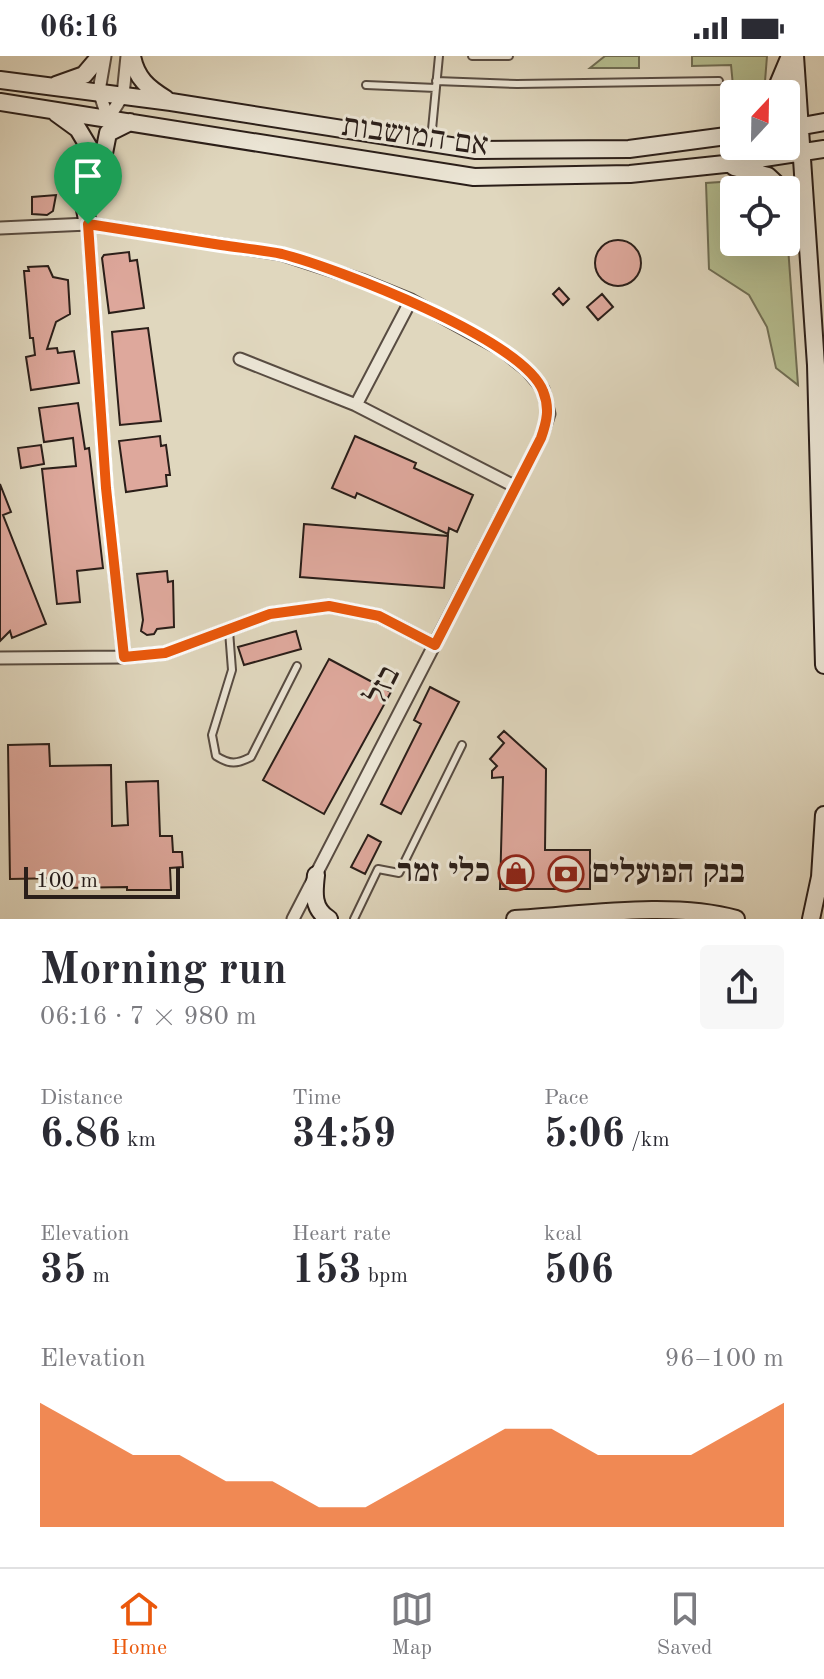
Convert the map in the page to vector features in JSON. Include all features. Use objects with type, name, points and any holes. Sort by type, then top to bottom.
[{"type":"main road","points":[[52,87],[84,75],[102,56]]},
{"type":"main road","points":[[130,56],[134,69],[148,88],[171,102]]},
{"type":"main road","points":[[781,80],[793,56]]},
{"type":"main road","points":[[793,56],[793,80]]},
{"type":"main road","name":"אם המושבות","points":[[0,80],[99,91],[476,150],[629,149],[720,137]]},
{"type":"main road","name":"אם המושבות","points":[[0,102],[474,177],[630,174],[752,160]]},
{"type":"main road","points":[[51,109],[78,129],[90,149],[84,205],[88,224]]},
{"type":"main road","points":[[88,224],[108,133],[130,122]]},
{"type":"main road","points":[[800,126],[824,122]]},
{"type":"main road","name":"אם המושבות","points":[[800,153],[824,149]]},
{"type":"main road","points":[[800,153],[816,365],[824,665]]},
{"type":"main road","points":[[725,164],[768,176]]},
{"type":"main road","points":[[800,225],[806,242]]},
{"type":"main road","points":[[811,919],[820,877],[824,815]]},
{"type":"main road","points":[[316,875],[314,890],[317,908],[329,919]]},
{"type":"main road","points":[[800,919],[820,877]]},
{"type":"main road","points":[[515,919],[672,910],[719,914],[736,919]]},
{"type":"street","points":[[102,56],[99,91],[108,119]]},
{"type":"street","points":[[108,119],[123,95],[130,56]]},
{"type":"street","points":[[88,224],[106,488],[124,657]]},
{"type":"street","points":[[0,228],[88,224],[281,254],[411,300],[356,405]]},
{"type":"street","name":"בזל","points":[[293,919],[541,438],[549,414],[543,389],[527,370],[502,350],[411,300]]},
{"type":"street","points":[[240,359],[356,405],[516,487]]},
{"type":"street","points":[[0,658],[124,657],[165,653],[270,614],[329,606],[379,616],[435,645]]},
{"type":"lane","points":[[430,144],[439,56]]},
{"type":"lane","points":[[472,56],[504,56]]},
{"type":"lane","points":[[366,85],[719,81]]},
{"type":"lane","points":[[229,631],[232,670],[212,735],[216,756],[227,763],[237,764],[251,757],[297,666]]},
{"type":"lane","points":[[354,919],[378,869],[399,873],[462,745]]},
{"type":"green space","points":[[605,56],[639,56],[639,68],[590,68]]},
{"type":"green space","points":[[692,56],[767,56],[765,80],[732,80],[731,65],[692,66]]},
{"type":"green space","points":[[720,182],[720,256],[789,256],[798,385],[776,368],[767,327],[749,295],[709,269],[706,183]]},
{"type":"building","points":[[56,195],[53,211],[47,215],[32,214],[32,197]]},
{"type":"building","points":[[618,240],[634,247],[641,263],[634,279],[618,286],[602,279],[595,263],[602,247]]},
{"type":"building","points":[[129,252],[130,261],[137,260],[144,308],[109,313],[102,258],[104,255]]},
{"type":"building","points":[[48,266],[53,277],[68,280],[70,314],[56,322],[47,349],[57,348],[58,353],[74,351],[79,383],[31,390],[26,357],[35,355],[33,338],[30,338],[24,271],[29,271],[28,267]]},
{"type":"building","points":[[559,288],[569,299],[563,305],[553,294]]},
{"type":"building","points":[[602,294],[613,307],[598,320],[587,307]]},
{"type":"building","points":[[148,328],[161,421],[120,425],[112,332]]},
{"type":"building","points":[[78,403],[85,449],[89,448],[103,568],[77,571],[80,602],[57,604],[42,469],[76,466],[73,438],[44,442],[39,408]]},
{"type":"building","points":[[160,436],[161,446],[166,445],[170,475],[166,475],[167,486],[126,492],[119,441]]},
{"type":"building","points":[[355,436],[416,463],[414,468],[473,495],[457,532],[449,528],[448,534],[357,493],[355,498],[332,488]]},
{"type":"building","points":[[41,445],[44,464],[21,468],[18,448]]},
{"type":"building","points":[[0,484],[11,512],[3,515],[46,624],[12,638],[10,631],[0,641]]},
{"type":"building","points":[[304,524],[448,536],[444,588],[300,577]]},
{"type":"building","points":[[167,571],[168,582],[173,581],[174,627],[157,629],[154,634],[147,635],[141,631],[143,620],[137,574]]},
{"type":"building","points":[[296,631],[301,649],[244,665],[238,647]]},
{"type":"building","points":[[329,659],[391,692],[324,814],[263,780]]},
{"type":"building","points":[[430,687],[459,702],[401,814],[381,804],[421,724],[414,720]]},
{"type":"building","points":[[504,731],[546,769],[545,850],[590,850],[590,889],[500,889],[503,777],[492,778],[492,771],[497,766],[490,759],[504,743],[498,737]]},
{"type":"building","points":[[49,744],[50,766],[111,765],[112,826],[128,825],[126,782],[158,781],[160,836],[172,836],[173,852],[182,852],[183,867],[170,868],[171,890],[62,888],[62,878],[10,879],[8,745]]},
{"type":"building","points":[[368,835],[381,842],[365,874],[351,867]]},
{"type":"place","name":"כלי זמר","points":[[516,873]]},
{"type":"place","name":"בנק הפועלים","points":[[566,874]]},
{"type":"route","points":[[88,224],[281,254],[364,281],[411,300],[502,350],[527,370],[543,389],[549,414],[541,438],[435,645],[379,616],[329,606],[270,614],[165,653],[124,657],[106,488],[88,224]]}]
